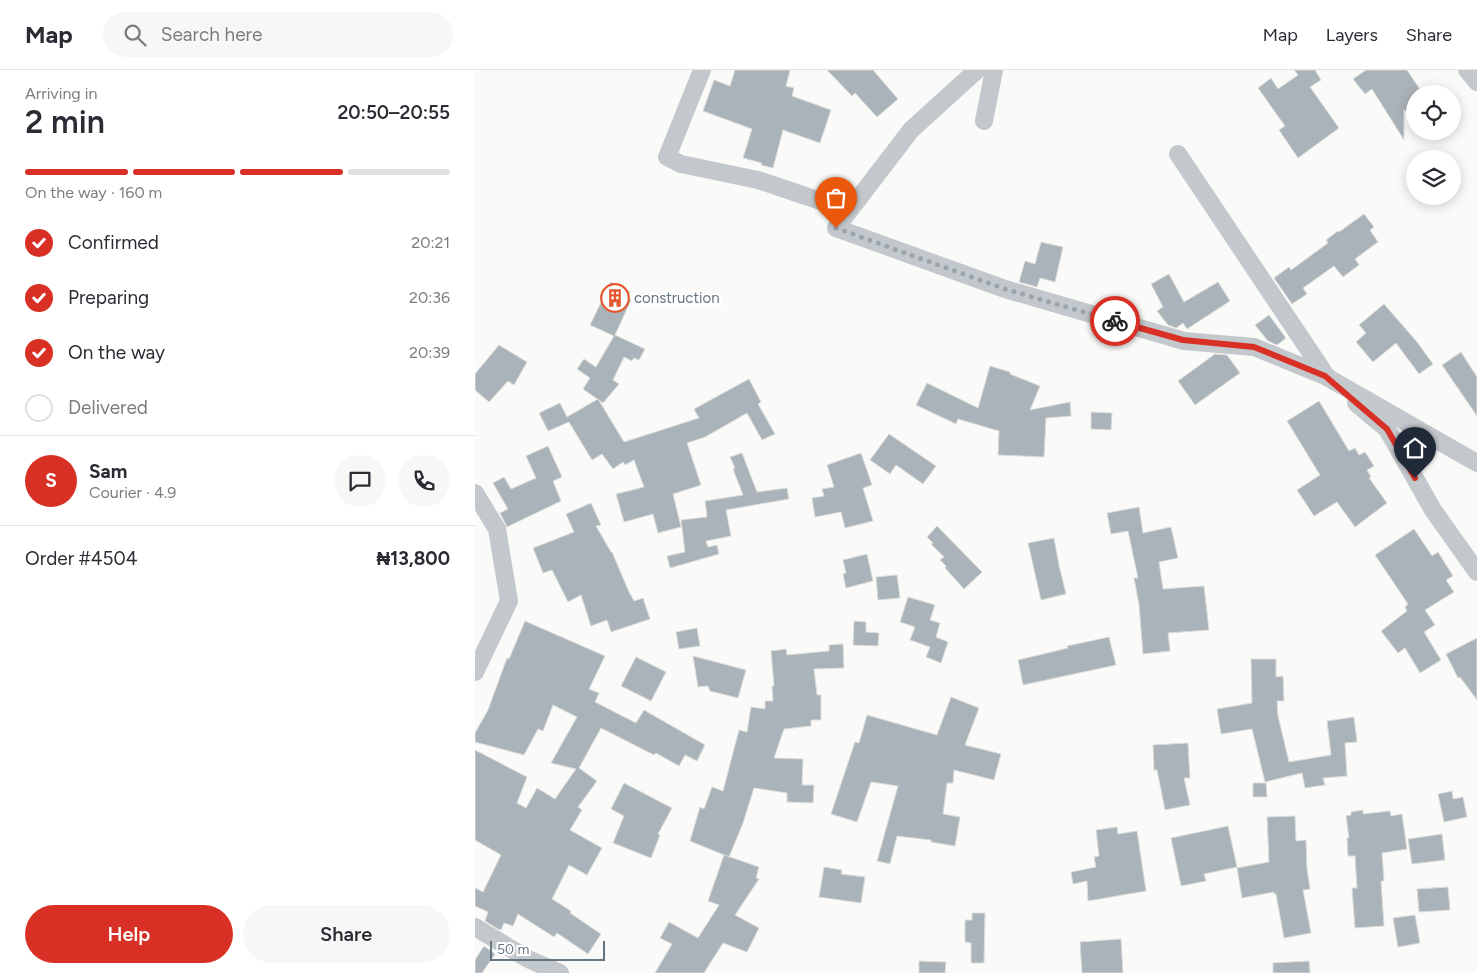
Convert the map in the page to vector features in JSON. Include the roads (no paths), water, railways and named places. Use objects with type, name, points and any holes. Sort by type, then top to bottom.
[{"type":"street","points":[[702,70],[667,157],[681,164],[758,180],[848,212]]},
{"type":"street","points":[[977,70],[911,130],[836,228],[1005,289],[1183,340],[1254,347],[1325,376],[1477,463]]},
{"type":"street","points":[[985,121],[994,70]]},
{"type":"street","points":[[1467,70],[1477,82]]},
{"type":"street","points":[[1178,154],[1325,376],[1387,429],[1433,510],[1477,572]]},
{"type":"street","points":[[475,494],[497,529],[509,601],[475,672]]},
{"type":"street","points":[[475,927],[528,958],[560,973]]},
{"type":"place","name":"construction","points":[[615,298]]}]
